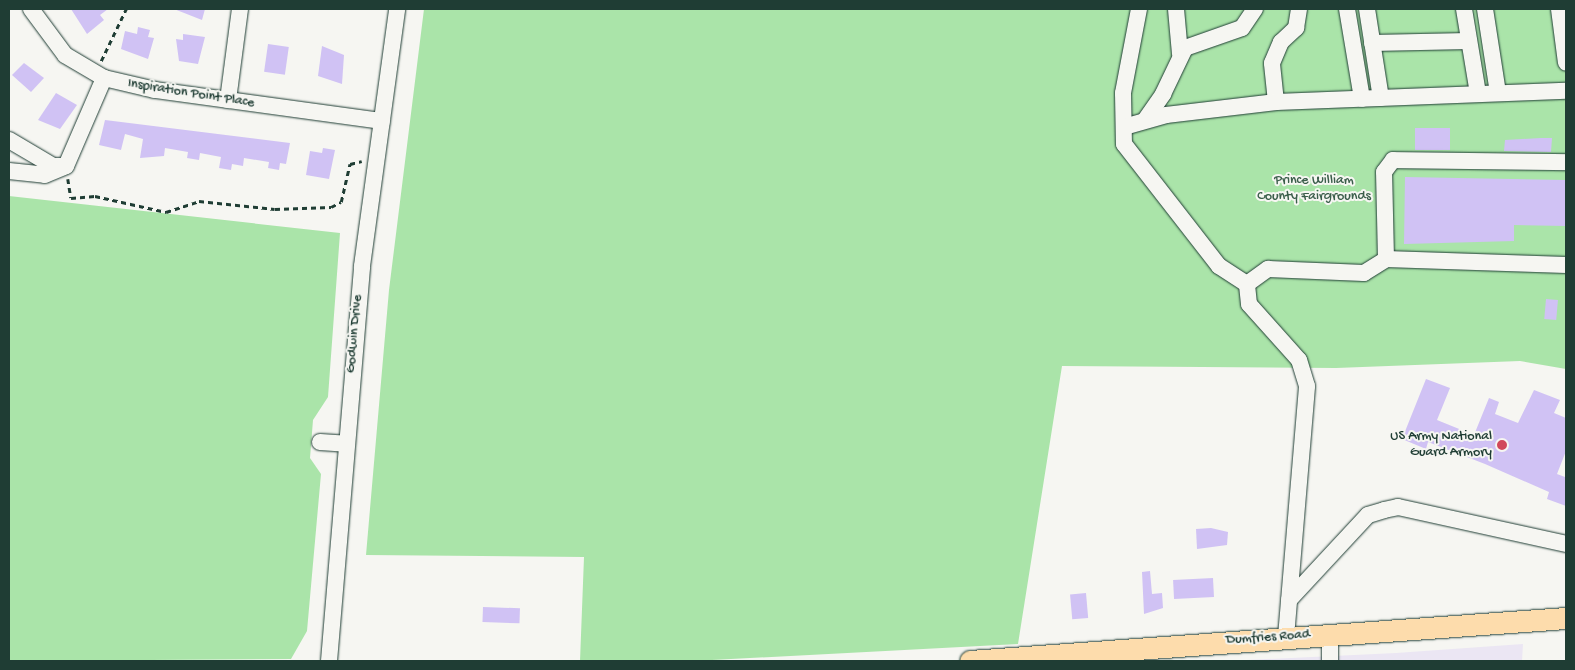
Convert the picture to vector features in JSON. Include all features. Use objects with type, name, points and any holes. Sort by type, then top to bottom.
[{"type":"main road","name":"Dumfries Road","points":[[970,661],[1566,618]]},
{"type":"street","name":"Inspiration Point Place","points":[[31,9],[65,55],[99,76],[228,100],[382,121]]},
{"type":"street","points":[[228,100],[240,9]]},
{"type":"street","name":"Godwin Drive","points":[[329,661],[362,266],[398,9]]},
{"type":"street","points":[[1139,9],[1123,93],[1126,149],[1146,177],[1219,266],[1248,284]]},
{"type":"street","points":[[1176,9],[1180,54]]},
{"type":"street","points":[[1145,120],[1164,94],[1180,54],[1193,42],[1242,28],[1255,9]]},
{"type":"street","points":[[1276,102],[1272,63],[1281,42],[1296,28],[1299,9]]},
{"type":"street","points":[[1347,9],[1362,99]]},
{"type":"street","points":[[1367,9],[1381,98]]},
{"type":"street","points":[[1464,9],[1478,94]]},
{"type":"street","points":[[1485,9],[1498,93]]},
{"type":"street","points":[[1559,9],[1566,62]]},
{"type":"street","points":[[1372,43],[1469,41]]},
{"type":"street","points":[[9,170],[45,175],[66,166],[99,76]]},
{"type":"street","points":[[1124,127],[1145,120],[1276,102],[1566,91]]},
{"type":"street","points":[[9,140],[53,166],[66,166]]},
{"type":"street","points":[[1386,259],[1384,172],[1393,160],[1566,162]]},
{"type":"street","points":[[1248,284],[1268,269],[1364,273],[1386,259],[1566,266]]},
{"type":"street","points":[[1248,284],[1249,304],[1299,360],[1307,386],[1286,637]]},
{"type":"street","points":[[320,442],[346,444]]},
{"type":"street","points":[[1289,600],[1368,515],[1398,507],[1566,544]]},
{"type":"street","points":[[1330,634],[1330,661]]},
{"type":"path","points":[[99,76],[126,9]]},
{"type":"path","points":[[69,197],[109,198],[166,212],[199,201],[276,209],[331,207],[342,202],[350,164],[364,161]]},
{"type":"shaded area","points":[[1523,644],[1522,661],[1225,661],[1396,653]]},
{"type":"green space","name":"Prince William County Fairgrounds","points":[[424,9],[1566,9],[1566,369],[1520,361],[1336,368],[1062,366],[1018,644],[693,661],[580,661],[584,557],[366,555],[389,290]]},
{"type":"green space","points":[[9,196],[340,233],[328,397],[313,420],[310,458],[321,474],[307,631],[291,659],[9,661]]},
{"type":"building","points":[[71,9],[108,9],[100,15],[104,20],[87,34]]},
{"type":"building","points":[[174,9],[205,9],[202,20]]},
{"type":"building","points":[[138,27],[150,30],[148,37],[154,38],[148,59],[121,49],[125,31],[137,34]]},
{"type":"building","points":[[183,34],[205,37],[198,64],[179,61],[176,39],[183,40]]},
{"type":"building","points":[[268,44],[289,47],[285,75],[264,72]]},
{"type":"building","points":[[322,46],[344,55],[342,84],[318,76]]},
{"type":"building","points":[[24,63],[44,78],[31,92],[12,75]]},
{"type":"building","points":[[56,93],[77,105],[60,129],[38,120]]},
{"type":"building","points":[[105,120],[290,143],[286,164],[280,163],[279,170],[268,168],[269,162],[244,158],[243,166],[232,164],[231,170],[219,168],[221,157],[200,153],[199,160],[187,158],[188,152],[165,148],[164,156],[140,158],[143,139],[125,134],[121,150],[99,145]]},
{"type":"building","points":[[1415,128],[1450,128],[1450,150],[1415,150]]},
{"type":"building","points":[[1552,138],[1551,152],[1504,151],[1505,140]]},
{"type":"building","points":[[323,148],[335,150],[329,179],[306,175],[310,151],[322,153]]},
{"type":"building","points":[[1405,177],[1566,180],[1566,226],[1514,225],[1514,241],[1404,244]]},
{"type":"building","points":[[1546,299],[1558,300],[1556,320],[1544,319]]},
{"type":"building","name":"US Army National Guard Armory","points":[[1426,379],[1450,388],[1437,420],[1474,435],[1489,398],[1499,402],[1495,414],[1518,423],[1534,390],[1560,400],[1554,413],[1566,418],[1566,451],[1557,474],[1565,477],[1566,506],[1547,499],[1549,492],[1485,464],[1428,442],[1426,449],[1402,439]]},
{"type":"building","points":[[1211,528],[1228,532],[1227,545],[1197,549],[1196,529]]},
{"type":"building","points":[[1150,571],[1152,594],[1162,593],[1163,608],[1144,614],[1142,572]]},
{"type":"building","points":[[1213,578],[1214,597],[1174,599],[1173,580]]},
{"type":"building","points":[[1086,593],[1088,618],[1072,619],[1070,594]]},
{"type":"building","points":[[483,607],[520,608],[519,623],[482,622]]},
{"type":"place","name":"US Army National Guard Armory","points":[[1502,445]]}]
